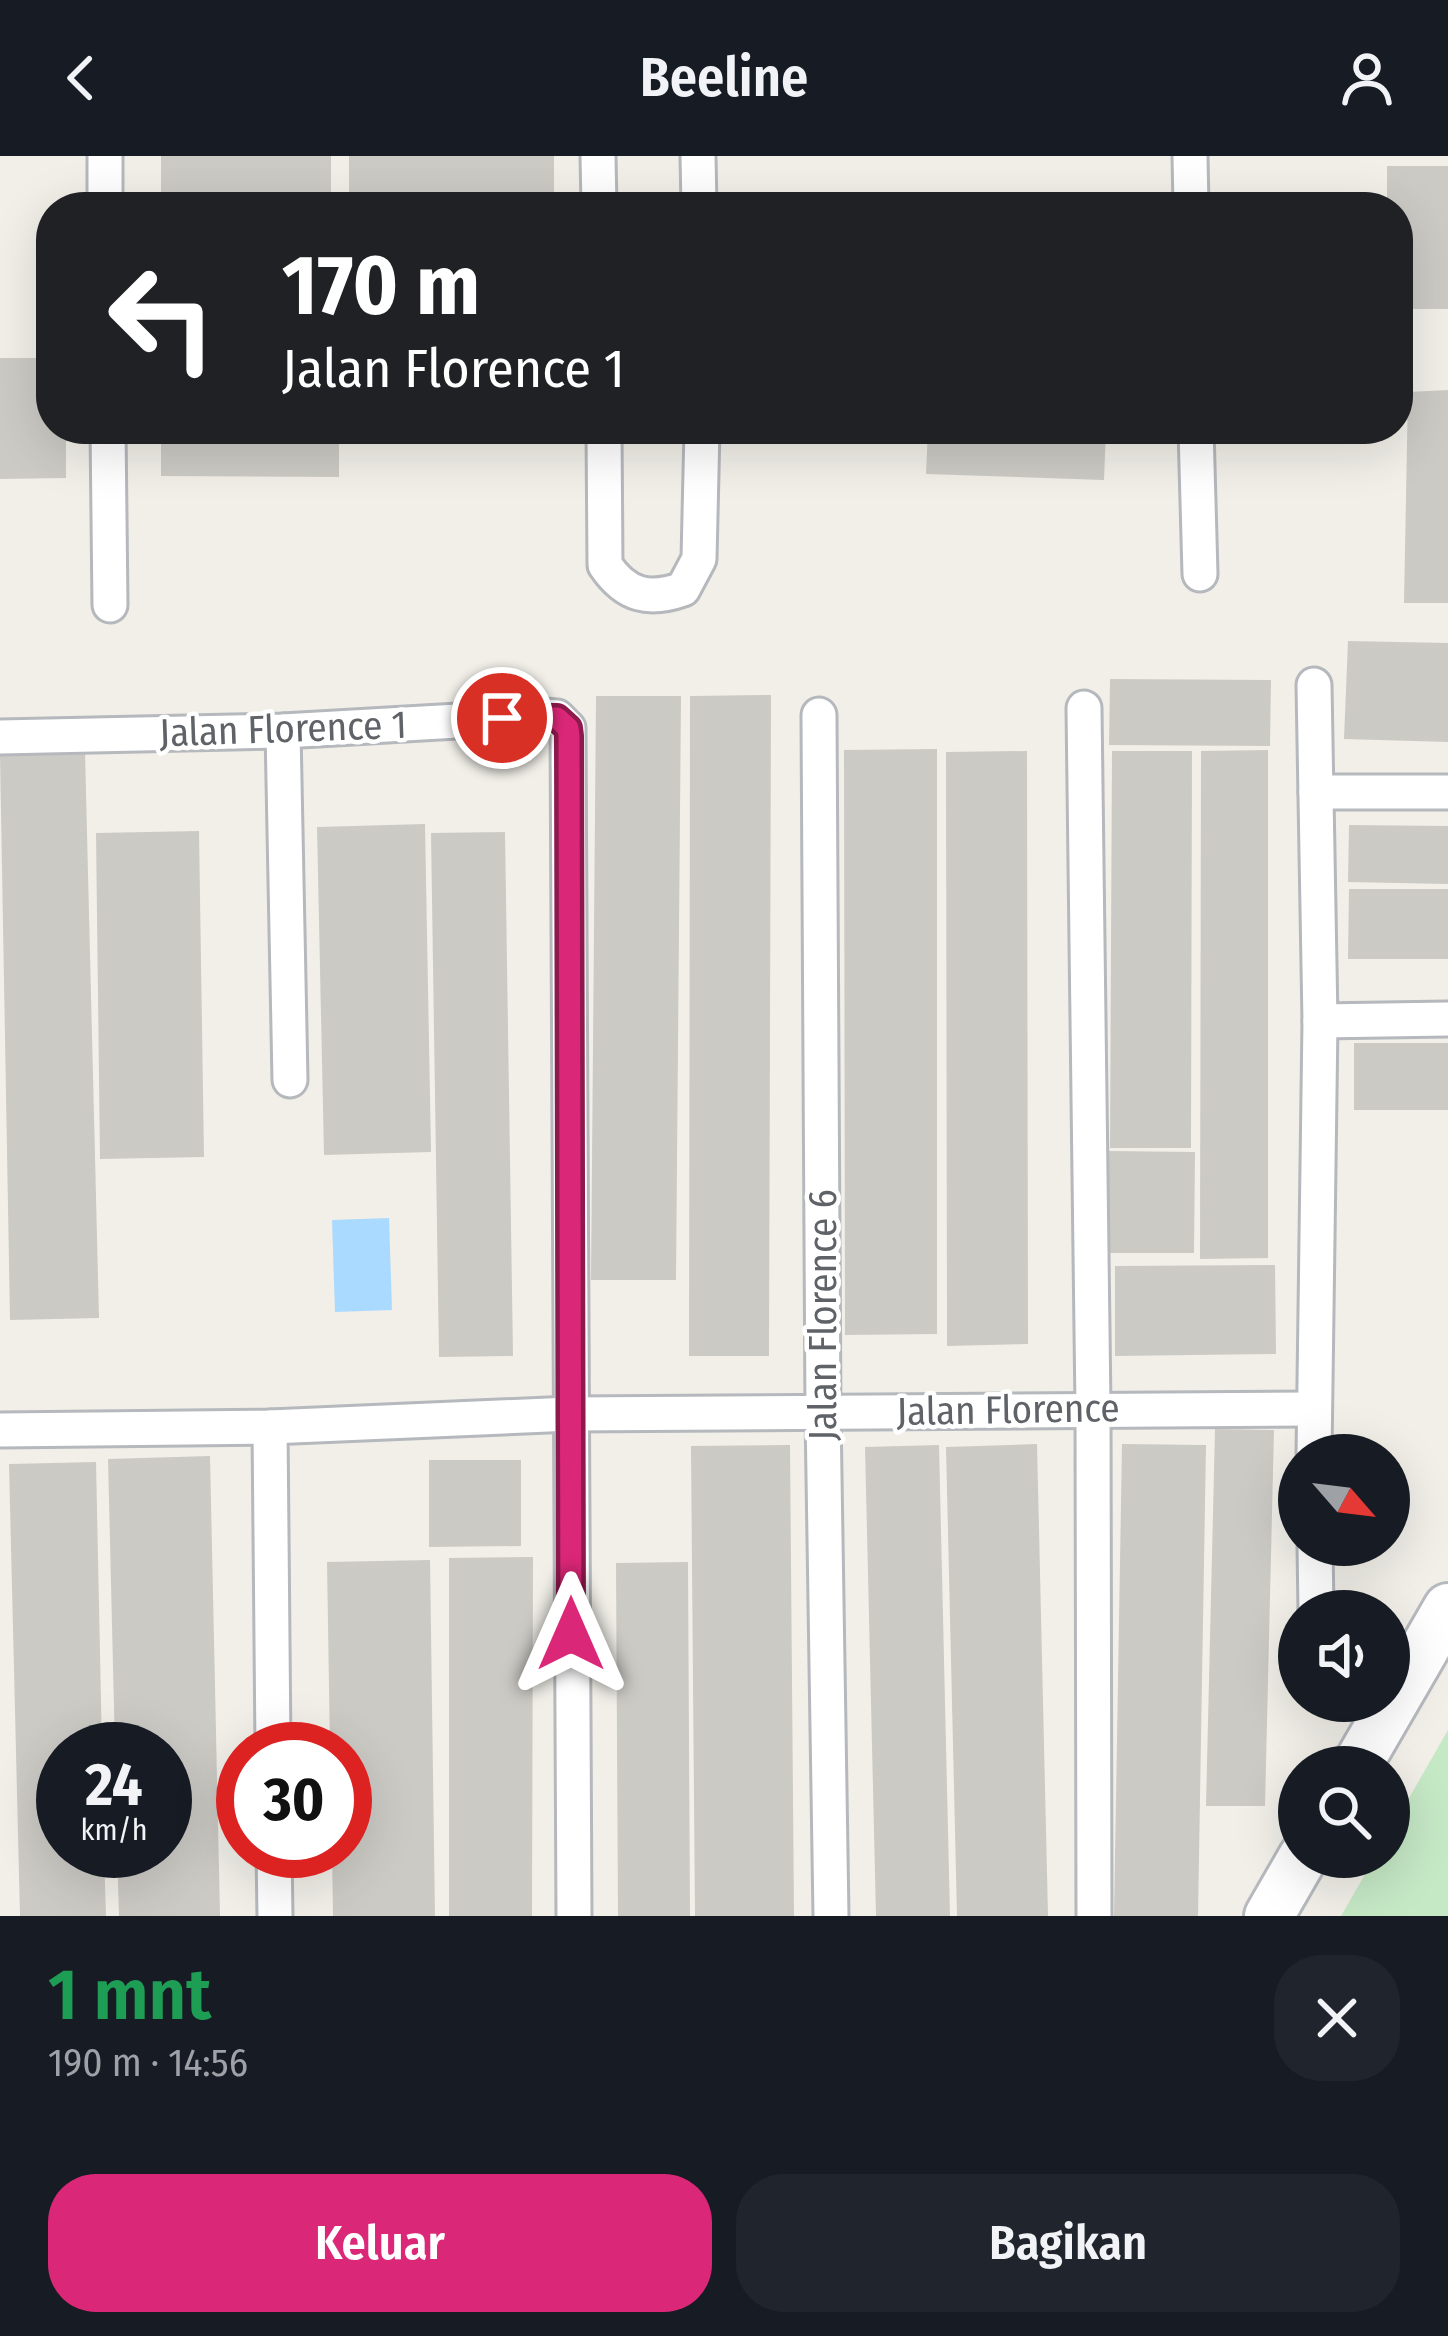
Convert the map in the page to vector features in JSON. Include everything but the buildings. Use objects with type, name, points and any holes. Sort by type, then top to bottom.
[{"type":"street","points":[[105,156],[106,192]]},
{"type":"street","points":[[598,156],[599,192]]},
{"type":"street","points":[[698,156],[699,192]]},
{"type":"street","points":[[1190,156],[1191,192]]},
{"type":"street","points":[[108,444],[110,605]]},
{"type":"street","points":[[604,444],[605,565],[616,582],[634,593],[660,597],[683,589],[700,559],[702,444]]},
{"type":"street","points":[[1196,444],[1200,574]]},
{"type":"street","points":[[1314,685],[1320,1021],[1314,1434]]},
{"type":"street","points":[[1084,708],[1094,1916]]},
{"type":"street","name":"Jalan Florence 6","points":[[819,715],[831,1916]]},
{"type":"street","name":"Jalan Florence 1","points":[[0,737],[283,731],[545,716],[564,722],[569,736],[571,1414]]},
{"type":"street","points":[[283,731],[290,1080]]},
{"type":"street","points":[[1316,792],[1448,792]]},
{"type":"street","points":[[1320,1021],[1448,1018]]},
{"type":"street","name":"Jalan Florence","points":[[0,1430],[270,1427],[571,1414],[1313,1409]]},
{"type":"street","points":[[571,1414],[574,1916]]},
{"type":"street","points":[[270,1427],[273,1722]]},
{"type":"street","points":[[1368,1746],[1448,1608]]},
{"type":"street","points":[[274,1878],[275,1916]]},
{"type":"street","points":[[1269,1916],[1292,1878]]},
{"type":"green space","points":[[1448,1730],[1448,1916],[1341,1916],[1363,1878],[1410,1878],[1410,1796]]},
{"type":"water","points":[[389,1218],[392,1310],[335,1312],[332,1220]]},
{"type":"route","points":[[502,718],[557,718],[568,728],[569,736],[571,1634]]}]
